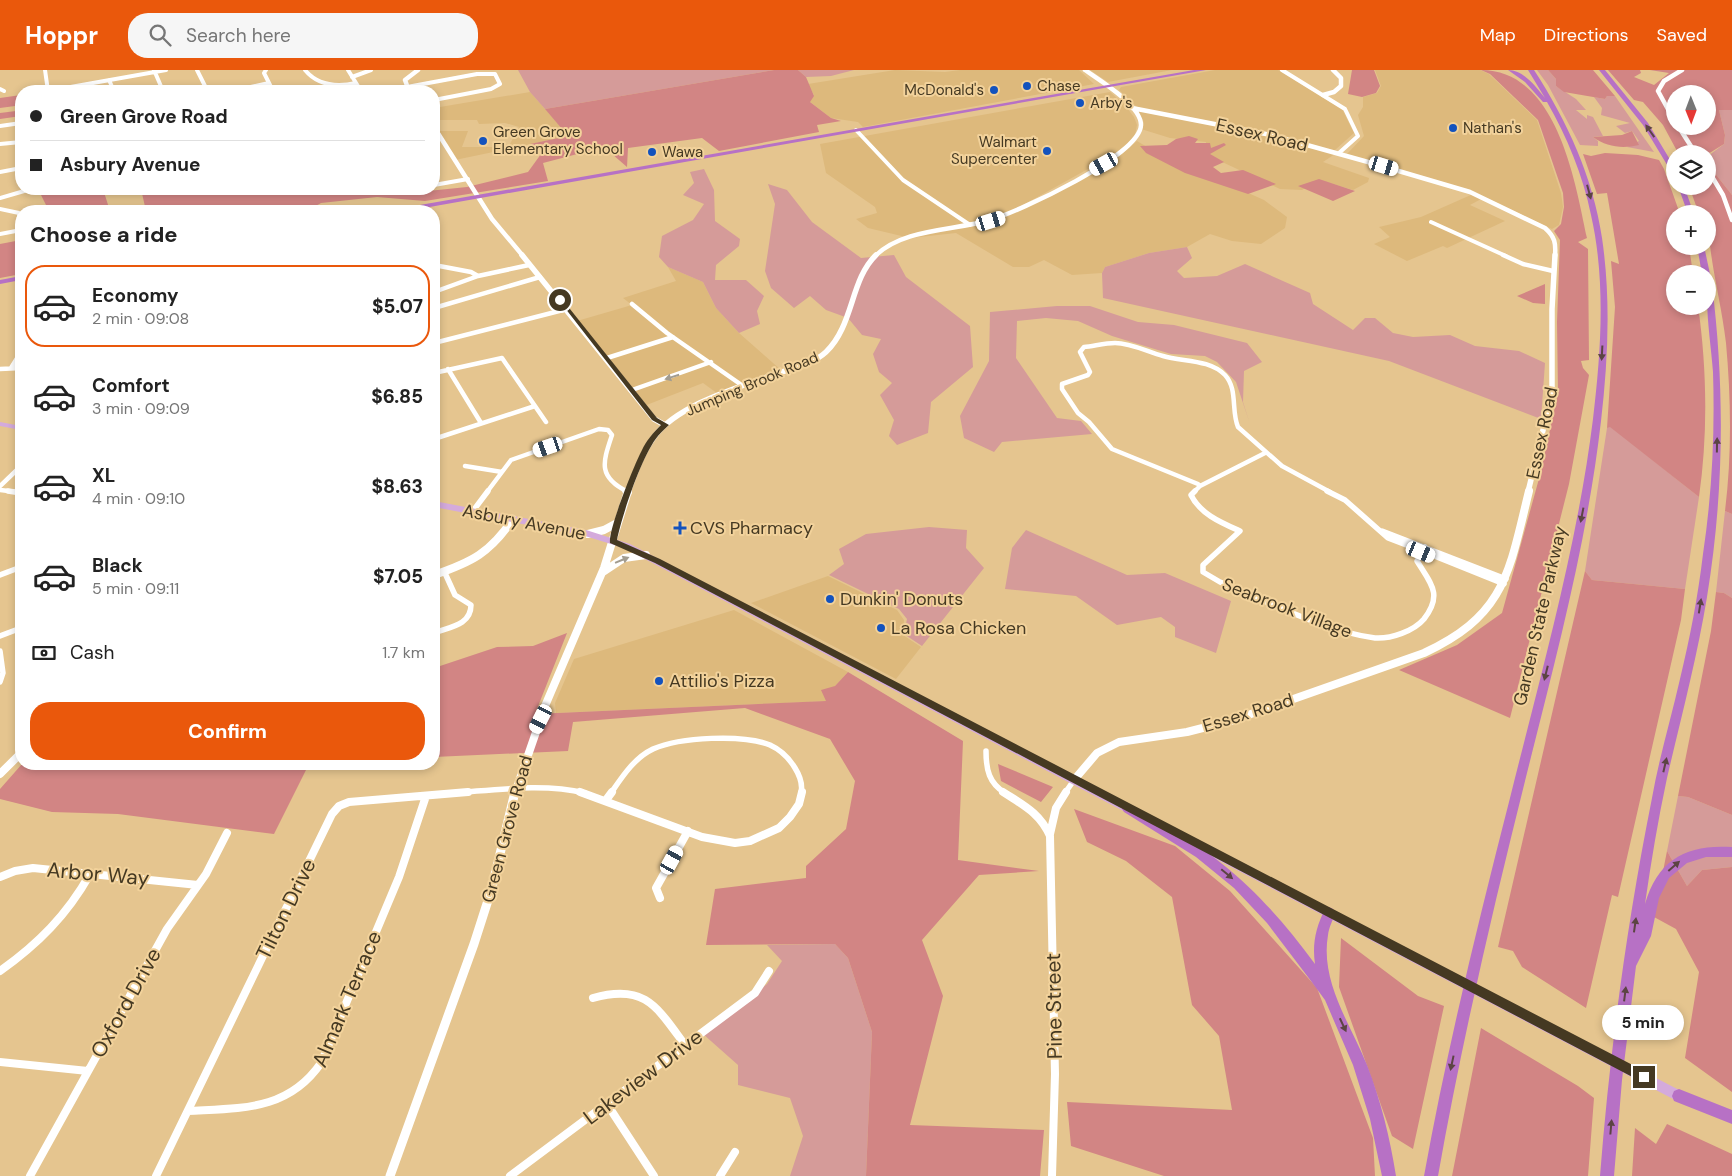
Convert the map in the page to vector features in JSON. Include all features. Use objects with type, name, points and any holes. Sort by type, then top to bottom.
[{"type":"highway","points":[[1106,86],[1187,70]]},
{"type":"highway","points":[[432,205],[1203,70]]},
{"type":"highway","points":[[1511,70],[1527,81],[1560,118]]},
{"type":"highway","name":"Garden State Parkway","points":[[1430,1176],[1476,958],[1573,562],[1587,488],[1598,407],[1604,316],[1600,249],[1595,216],[1584,176],[1560,118],[1531,70]]},
{"type":"highway","points":[[1602,70],[1652,132],[1666,157]]},
{"type":"highway","points":[[0,282],[15,279]]},
{"type":"highway","points":[[1607,1176],[1618,1050],[1648,847],[1695,637],[1710,540],[1716,472],[1718,395],[1711,315]]},
{"type":"highway","points":[[1128,809],[1199,852],[1246,892],[1287,936],[1330,997]]},
{"type":"highway","points":[[1628,973],[1646,932],[1653,897],[1666,872],[1678,861],[1690,854],[1712,850],[1732,852]]},
{"type":"highway","points":[[1330,913],[1323,926],[1319,950],[1321,968],[1330,997],[1352,1044],[1366,1082],[1381,1133],[1389,1176]]},
{"type":"highway","points":[[1679,1096],[1732,1117]]},
{"type":"main road","points":[[0,424],[15,426]]},
{"type":"main road","name":"Asbury Avenue","points":[[440,505],[588,534],[613,541],[646,555],[1679,1096]]},
{"type":"street","points":[[45,70],[47,85]]},
{"type":"street","points":[[81,85],[166,70]]},
{"type":"street","points":[[197,70],[204,85]]},
{"type":"street","points":[[260,85],[269,83],[264,74],[266,70]]},
{"type":"street","points":[[305,70],[311,78],[328,84],[356,83]]},
{"type":"street","points":[[348,70],[356,83]]},
{"type":"street","points":[[352,77],[371,70]]},
{"type":"street","points":[[407,85],[406,79],[418,70]]},
{"type":"street","points":[[1085,70],[1132,108]]},
{"type":"street","points":[[1282,70],[1346,110],[1358,133],[1358,137],[1338,153]]},
{"type":"street","points":[[1323,95],[1334,92],[1341,86],[1341,78],[1333,70]]},
{"type":"street","points":[[1666,108],[1658,91],[1663,81],[1682,70]]},
{"type":"street","points":[[154,71],[160,85]]},
{"type":"street","points":[[426,85],[482,73],[495,74],[500,84],[491,89],[440,99]]},
{"type":"street","points":[[109,80],[111,85]]},
{"type":"street","name":"Essex Road","points":[[1074,780],[1092,758],[1119,742],[1187,732],[1234,720],[1434,649],[1475,623],[1490,608],[1506,582],[1552,393],[1556,242],[1551,233],[1539,225],[1470,192],[1271,135],[1132,108]]},
{"type":"street","name":"Jumping Brook Road","points":[[665,425],[743,386],[808,363],[827,351],[849,319],[865,269],[870,258],[877,253],[900,242],[1013,213],[1116,156],[1134,141],[1141,126],[1140,120],[1132,108]]},
{"type":"street","points":[[0,126],[15,124]]},
{"type":"street","points":[[856,130],[903,180],[970,225]]},
{"type":"street","points":[[440,136],[492,219],[607,358],[654,419],[665,425]]},
{"type":"street","points":[[0,144],[15,143]]},
{"type":"street","points":[[0,172],[15,169]]},
{"type":"street","points":[[440,184],[468,179]]},
{"type":"street","points":[[1716,182],[1724,195],[1732,220]]},
{"type":"street","points":[[0,198],[15,194]]},
{"type":"street","points":[[1,210],[15,212]]},
{"type":"street","points":[[1431,222],[1523,264],[1554,271]]},
{"type":"street","points":[[0,234],[15,231]]},
{"type":"street","points":[[440,290],[478,276],[529,265]]},
{"type":"street","points":[[440,266],[471,272],[478,276]]},
{"type":"street","points":[[440,306],[540,277]]},
{"type":"street","points":[[632,304],[743,386]]},
{"type":"street","points":[[440,341],[567,309]]},
{"type":"street","points":[[607,358],[673,336]]},
{"type":"street","points":[[1265,453],[1232,468],[1200,486],[1112,449],[1089,422],[1078,413],[1061,386],[1065,381],[1089,374],[1088,367],[1080,355],[1081,349],[1102,343],[1132,346],[1165,357],[1195,361],[1217,369],[1226,376],[1232,387],[1235,420],[1238,427],[1265,453],[1299,477],[1345,500],[1388,538],[1506,582]]},
{"type":"street","points":[[440,372],[499,358],[506,362],[546,422]]},
{"type":"street","points":[[11,368],[15,362]]},
{"type":"street","points":[[632,390],[711,362]]},
{"type":"street","points":[[0,368],[15,368]]},
{"type":"street","points":[[448,370],[481,423]]},
{"type":"street","points":[[440,437],[535,406]]},
{"type":"street","name":"Green Grove Road","points":[[390,1176],[480,926],[517,788],[536,730],[602,573],[617,523],[647,446],[665,425]]},
{"type":"street","points":[[473,511],[515,458],[596,430],[605,429],[611,432],[612,436],[605,453],[605,470],[617,488],[629,493]]},
{"type":"street","points":[[465,466],[502,472]]},
{"type":"street","points":[[0,488],[15,472]]},
{"type":"street","name":"Seabrook Village","points":[[1200,486],[1191,495],[1196,504],[1220,521],[1240,531],[1203,565],[1204,572],[1220,582],[1341,631],[1377,638],[1394,636],[1422,621],[1431,610],[1435,599],[1431,586],[1417,564],[1417,558],[1423,550]]},
{"type":"street","points":[[0,488],[15,492]]},
{"type":"street","points":[[440,573],[487,552],[513,519]]},
{"type":"street","points":[[588,534],[604,530],[617,523]]},
{"type":"street","points":[[602,573],[624,558],[646,555]]},
{"type":"street","points":[[0,575],[15,569]]},
{"type":"street","points":[[440,631],[464,622],[472,610],[471,605],[455,595],[444,571]]},
{"type":"street","points":[[0,636],[15,630]]},
{"type":"street","points":[[0,651],[3,673],[0,682]]},
{"type":"street","name":"Tilton Drive","points":[[156,1176],[335,810],[349,802],[517,788],[568,789],[606,800],[713,840],[737,844],[755,841],[771,834],[784,825],[795,812],[800,801],[799,774],[793,762],[782,751],[767,744],[749,740],[669,743],[652,749],[636,760],[606,800]]},
{"type":"street","name":"Pine Street","points":[[986,751],[984,768],[990,780],[998,789],[1040,816],[1050,836]]},
{"type":"street","points":[[0,774],[15,759]]},
{"type":"street","name":"Pine Street","points":[[1052,1176],[1055,1074],[1050,836],[1056,808],[1074,780]]},
{"type":"street","name":"Almark Terrace","points":[[188,1111],[274,1102],[292,1095],[311,1080],[321,1063],[398,877],[426,796]]},
{"type":"street","points":[[660,898],[656,888],[688,831]]},
{"type":"street","name":"Oxford Drive","points":[[30,1176],[174,917],[198,885],[227,834]]},
{"type":"street","name":"Arbor Way","points":[[0,878],[15,871],[33,868],[198,885]]},
{"type":"street","points":[[0,971],[35,947],[55,927],[90,874]]},
{"type":"street","name":"Lakeview Drive","points":[[510,1176],[755,993],[762,985],[769,971]]},
{"type":"street","points":[[593,998],[618,991],[644,997],[657,1007],[685,1045]]},
{"type":"street","points":[[0,1062],[88,1072]]},
{"type":"street","name":"Asbury Avenue","points":[[1679,1096],[1732,1124]]},
{"type":"street","points":[[607,1104],[654,1176]]},
{"type":"street","points":[[720,1176],[735,1152]]},
{"type":"shaded area","points":[[518,70],[774,70],[545,109],[530,92]]},
{"type":"shaded area","points":[[774,70],[798,70],[806,77],[814,96],[810,102],[831,118],[841,121],[817,125],[819,132],[719,151],[702,138],[628,148],[627,167],[604,147],[543,163],[548,181],[425,201],[377,197],[321,203],[317,205],[145,205],[142,195],[440,195],[440,190],[467,187],[528,172],[541,154],[556,150],[555,146],[535,149],[530,144],[568,136],[545,109]]},
{"type":"shaded area","points":[[798,70],[854,70],[831,76],[806,77]]},
{"type":"shaded area","points":[[895,70],[945,72],[960,70],[1079,70],[1094,84],[863,127],[858,122],[831,118],[809,101],[814,95],[808,84]]},
{"type":"shaded area","points":[[1090,70],[1172,70],[1108,82]]},
{"type":"shaded area","points":[[1215,70],[1278,70],[1342,109],[1354,133],[1335,150],[1330,150],[1138,108],[1119,90],[1121,87]]},
{"type":"shaded area","points":[[1352,70],[1374,70],[1380,86],[1376,93],[1362,97],[1348,94]]},
{"type":"shaded area","points":[[1375,70],[1480,70],[1489,74],[1537,120],[1561,193],[1563,207],[1559,225],[1552,229],[1480,195],[1347,154],[1364,136],[1358,115],[1363,107],[1363,97],[1377,93],[1381,86]]},
{"type":"shaded area","points":[[1481,70],[1507,75],[1528,88],[1545,108],[1558,133],[1576,188],[1587,238],[1578,242],[1588,249],[1589,360],[1581,361],[1583,368],[1589,375],[1569,484],[1510,718],[1399,670],[1457,645],[1502,613],[1540,475],[1558,393],[1557,322],[1560,240],[1554,231],[1561,224],[1564,207],[1563,193],[1538,120],[1490,74]]},
{"type":"shaded area","points":[[1537,70],[1548,70],[1556,79],[1556,86],[1576,99],[1586,110],[1576,110],[1587,119],[1587,115],[1593,117],[1603,136],[1593,137],[1598,141],[1598,146],[1580,145],[1548,85]]},
{"type":"shaded area","points":[[1548,70],[1593,70],[1615,96],[1607,96],[1605,99],[1564,92],[1556,86],[1556,79]]},
{"type":"shaded area","points":[[1608,70],[1640,70],[1641,73],[1634,77],[1654,85],[1669,73],[1650,70],[1732,70],[1732,110],[1719,110],[1725,135],[1724,144],[1716,149],[1716,145],[1674,145],[1668,135],[1716,135],[1716,85],[1666,85],[1666,131],[1643,102],[1634,100]]},
{"type":"shaded area","points":[[530,92],[569,136],[455,160],[440,137],[440,131],[468,131],[462,147],[492,147],[493,145],[510,144],[519,127],[505,123],[479,124],[477,120],[440,120],[440,107]]},
{"type":"shaded area","points":[[1110,92],[1124,104],[1134,117],[1137,125],[1135,135],[1128,144],[1113,155],[1025,204],[1075,182],[1123,153],[1137,141],[1190,173],[1237,188],[1264,200],[1287,217],[1285,228],[1261,244],[1232,241],[1210,234],[1187,247],[1149,253],[1105,267],[1102,273],[1072,275],[1044,260],[1029,267],[1013,267],[956,233],[910,238],[868,228],[856,219],[877,213],[875,207],[826,173],[820,144]]},
{"type":"shaded area","points":[[15,96],[15,106],[0,108],[0,98]]},
{"type":"shaded area","points":[[1607,96],[1615,96],[1654,152],[1627,147],[1639,141],[1632,131],[1625,133],[1616,126],[1630,123],[1601,115],[1602,108],[1594,97],[1605,99]]},
{"type":"shaded area","points":[[1719,110],[1732,110],[1732,195],[1716,175],[1716,150],[1724,144],[1725,135]]},
{"type":"shaded area","points":[[15,111],[15,117],[0,119],[0,113]]},
{"type":"shaded area","points":[[1138,111],[1274,137],[1335,154],[1323,162],[1369,178],[1368,182],[1353,190],[1320,180],[1302,190],[1280,189],[1205,154],[1206,142],[1170,138],[1141,129],[1144,123]]},
{"type":"shaded area","points":[[1632,131],[1639,145],[1615,146],[1593,137],[1622,135]]},
{"type":"shaded area","points":[[1189,136],[1198,139],[1195,143],[1210,143],[1211,148],[1224,143],[1226,145],[1210,154],[1224,162],[1213,167],[1221,173],[1243,170],[1276,184],[1248,194],[1185,173],[1146,153],[1140,146],[1167,145],[1176,139]]},
{"type":"shaded area","points":[[1605,153],[1638,155],[1659,160],[1666,175],[1666,195],[1673,195],[1677,205],[1666,205],[1666,255],[1690,255],[1692,265],[1666,265],[1666,315],[1699,315],[1705,377],[1705,426],[1699,497],[1610,427],[1607,428],[1615,307],[1611,261],[1619,264],[1607,193],[1597,194],[1583,154],[1591,156]]},
{"type":"shaded area","points":[[704,169],[714,190],[715,221],[740,239],[739,246],[716,265],[715,280],[746,280],[764,296],[757,311],[760,324],[739,333],[716,308],[703,282],[668,267],[659,257],[662,236],[693,220],[704,204],[683,195],[694,183],[690,172]]},
{"type":"shaded area","points":[[1716,175],[1732,195],[1732,514],[1725,511],[1730,427],[1726,343],[1716,284],[1716,265],[1712,265],[1711,255],[1716,255],[1716,205],[1696,205],[1692,195],[1716,195]]},
{"type":"shaded area","points":[[1319,179],[1355,191],[1333,201],[1298,186]]},
{"type":"shaded area","points":[[768,184],[787,190],[812,222],[861,258],[894,255],[906,277],[970,326],[973,367],[931,402],[928,433],[897,445],[889,436],[894,420],[880,395],[892,383],[879,372],[873,354],[881,339],[862,335],[848,318],[826,310],[810,296],[794,308],[771,288],[765,271],[775,204]]},
{"type":"shaded area","points":[[1473,194],[1483,198],[1470,205],[1505,221],[1447,248],[1443,246],[1407,261],[1374,244],[1390,237],[1379,227],[1421,217]]},
{"type":"shaded area","points":[[41,195],[105,195],[108,205],[46,205]]},
{"type":"shaded area","points":[[15,241],[15,275],[0,278],[0,244]]},
{"type":"shaded area","points":[[1187,247],[1192,258],[1177,271],[1184,278],[1217,276],[1245,264],[1310,293],[1313,304],[1353,330],[1365,318],[1375,318],[1393,333],[1413,337],[1450,335],[1475,346],[1519,351],[1545,363],[1541,419],[1389,361],[1103,298],[1102,273],[1105,267],[1149,253]]},
{"type":"shaded area","points":[[668,267],[703,282],[716,308],[739,333],[781,370],[721,396],[703,383],[644,406],[577,321],[632,305],[623,298],[676,281]]},
{"type":"shaded area","points":[[1545,284],[1545,304],[1533,303],[1517,296]]},
{"type":"shaded area","points":[[1057,306],[1090,306],[1138,322],[1174,325],[1247,343],[1262,362],[1244,371],[1243,402],[1249,421],[1236,382],[1217,362],[1205,356],[1171,354],[1112,336],[1078,321],[1046,318],[1017,321],[1016,358],[1057,418],[1081,421],[1092,434],[1002,442],[994,452],[964,438],[960,416],[989,361],[990,312]]},
{"type":"shaded area","points":[[1610,426],[1699,497],[1685,589],[1592,580],[1585,571],[1607,428]]},
{"type":"shaded area","points":[[1725,511],[1732,514],[1732,598],[1724,593],[1716,592]]},
{"type":"shaded area","points":[[929,527],[967,530],[966,548],[984,568],[922,646],[904,634],[907,619],[899,609],[829,575],[844,564],[839,549],[866,534]]},
{"type":"shaded area","points":[[1026,530],[1127,575],[1165,573],[1231,601],[1216,653],[1175,637],[1175,627],[1161,617],[1117,625],[1076,596],[1005,589],[1012,548]]},
{"type":"shaded area","points":[[1585,571],[1592,580],[1685,589],[1681,620],[1618,897],[1612,895],[1586,1008],[1522,967],[1513,951],[1498,947]]},
{"type":"shaded area","points":[[828,576],[897,610],[904,620],[903,635],[921,647],[896,679],[751,603]]},
{"type":"shaded area","points":[[1716,592],[1724,593],[1732,598],[1732,815],[1688,797],[1678,796],[1711,631]]},
{"type":"shaded area","points":[[734,610],[848,672],[835,686],[827,701],[556,713],[555,703],[574,659]]},
{"type":"shaded area","points":[[567,633],[535,714],[826,701],[821,690],[835,686],[848,672],[963,741],[958,860],[1039,871],[979,875],[922,940],[943,996],[910,1125],[1044,1130],[1040,1176],[866,1176],[872,1032],[848,958],[835,944],[706,945],[715,889],[806,878],[806,866],[846,829],[855,781],[830,739],[745,708],[573,722],[568,751],[440,757],[440,666],[497,647],[533,646]]},
{"type":"shaded area","points":[[998,764],[1053,787],[1041,802],[1001,781]]},
{"type":"shaded area","points":[[17,770],[306,770],[274,834],[118,814],[52,812],[0,799],[0,789]]},
{"type":"shaded area","points":[[1678,796],[1688,797],[1732,815],[1732,867],[1702,870],[1687,886],[1667,851]]},
{"type":"shaded area","points":[[1074,809],[1175,846],[1230,891],[1317,988],[1373,1138],[1375,1176],[1164,1176],[1071,1146],[1067,1102],[1232,1110],[1219,1036],[1192,1005],[1172,897],[1126,861],[1087,842]]},
{"type":"shaded area","points":[[1667,851],[1687,886],[1702,870],[1732,867],[1732,1092],[1685,1058],[1699,972],[1676,929],[1654,917]]},
{"type":"shaded area","points":[[1341,938],[1418,996],[1444,1006],[1413,1149],[1392,1136],[1339,987]]},
{"type":"shaded area","points":[[835,944],[848,958],[872,1032],[866,1176],[790,1176],[803,1136],[790,1098],[738,1085],[738,1065],[703,1034],[767,984],[782,961],[767,945]]},
{"type":"shaded area","points":[[1481,1028],[1578,1086],[1594,1098],[1588,1176],[1452,1176]]},
{"type":"shaded area","points":[[1667,1124],[1732,1154],[1732,1176],[1632,1176],[1635,1128],[1656,1144]]},
{"type":"place","name":"Chase","points":[[1027,86]]},
{"type":"place","name":"McDonald's","points":[[994,90]]},
{"type":"place","name":"Arby's","points":[[1080,103]]},
{"type":"place","name":"Nathan's","points":[[1453,128]]},
{"type":"place","name":"Green Grove Elementary School","points":[[483,141]]},
{"type":"place","name":"Walmart Supercenter","points":[[1047,151]]},
{"type":"place","name":"Wawa","points":[[652,152]]},
{"type":"place","name":"CVS Pharmacy","points":[[680,528]]},
{"type":"place","name":"Dunkin' Donuts","points":[[830,599]]},
{"type":"place","name":"La Rosa Chicken","points":[[881,628]]},
{"type":"place","name":"Attilio's Pizza","points":[[659,681]]},
{"type":"route","points":[[560,300],[654,419],[665,425],[649,442],[645,450],[616,525],[613,541],[658,561],[970,724],[1101,795],[1228,859],[1644,1077]]}]
